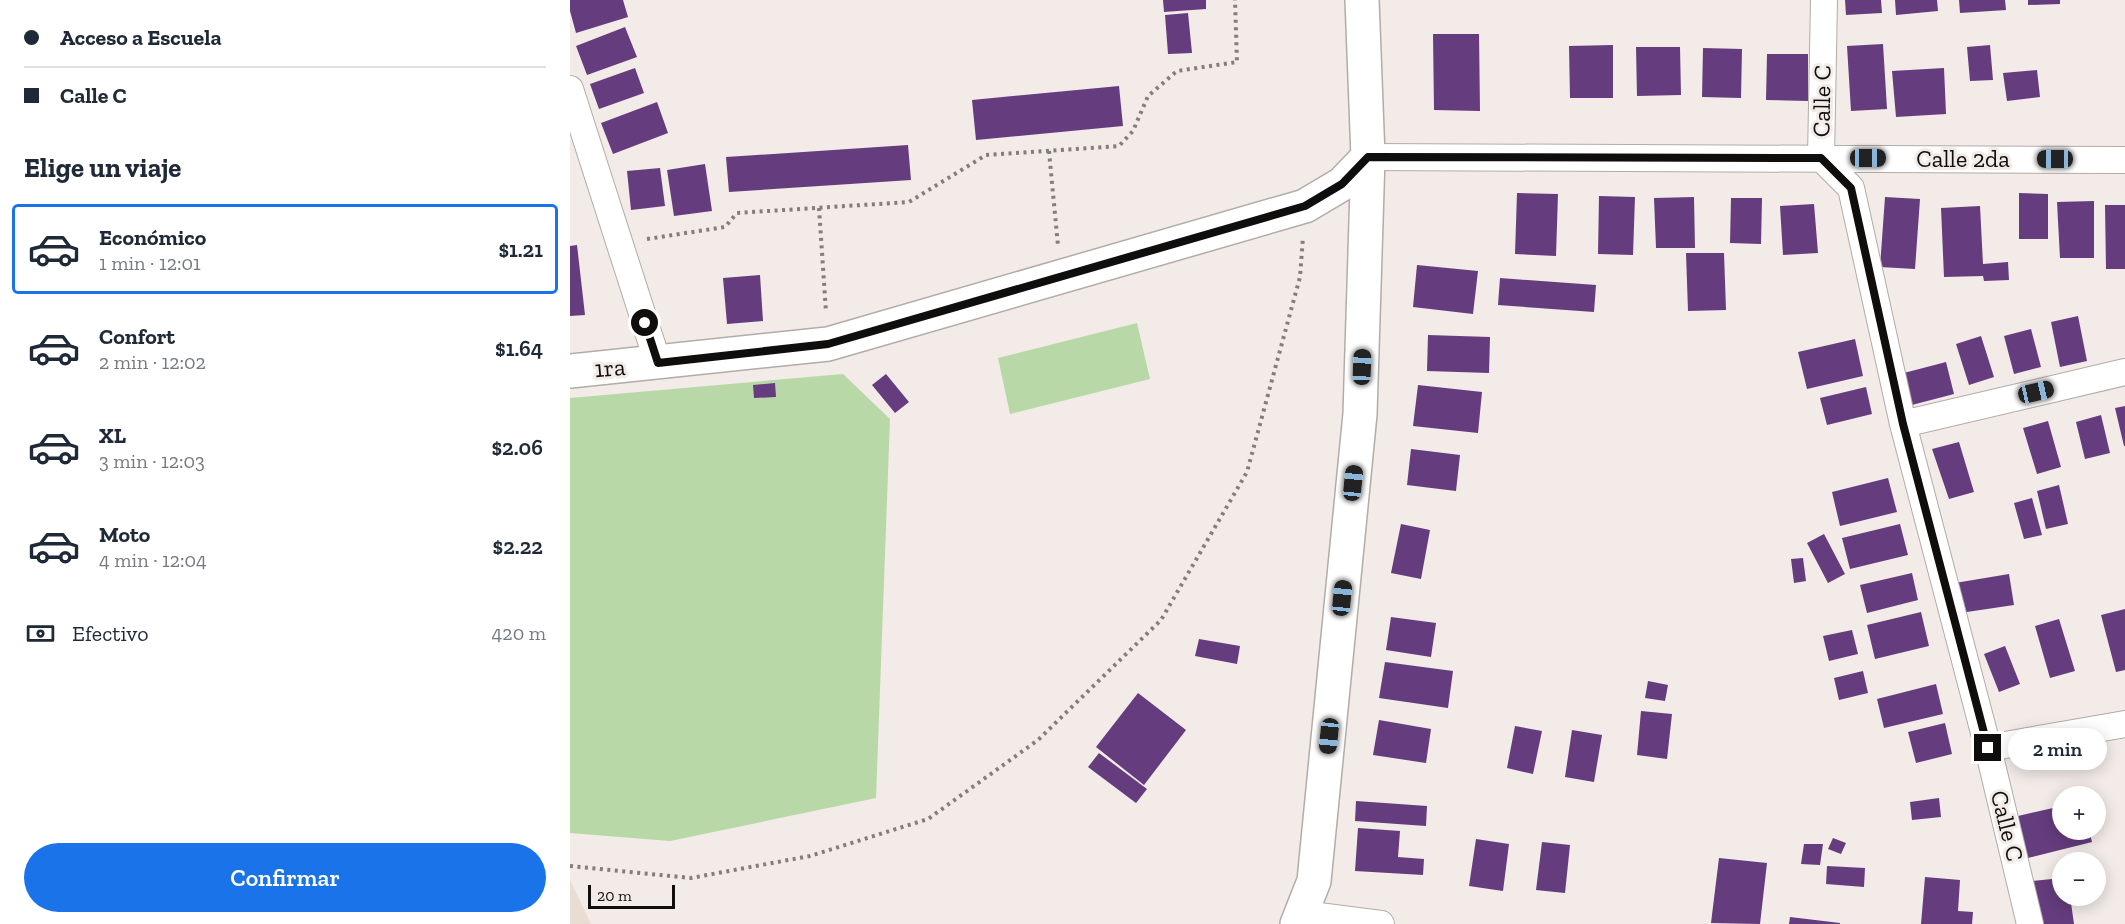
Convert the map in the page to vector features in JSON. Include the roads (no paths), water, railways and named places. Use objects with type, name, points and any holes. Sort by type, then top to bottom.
[{"type":"street","points":[[1362,0],[1368,157],[1360,414],[1314,881],[1300,919],[1381,924]]},
{"type":"street","name":"Calle C","points":[[1824,0],[1821,158],[1851,188],[1903,424],[1988,748],[2030,924]]},
{"type":"street","points":[[570,89],[658,363]]},
{"type":"street","name":"Calle 2da","points":[[1368,157],[2125,160]]},
{"type":"street","name":"1ra","points":[[570,371],[828,344],[1305,206],[1342,184],[1368,157]]},
{"type":"street","points":[[1903,424],[2125,372]]},
{"type":"street","points":[[1988,748],[2125,724]]}]
